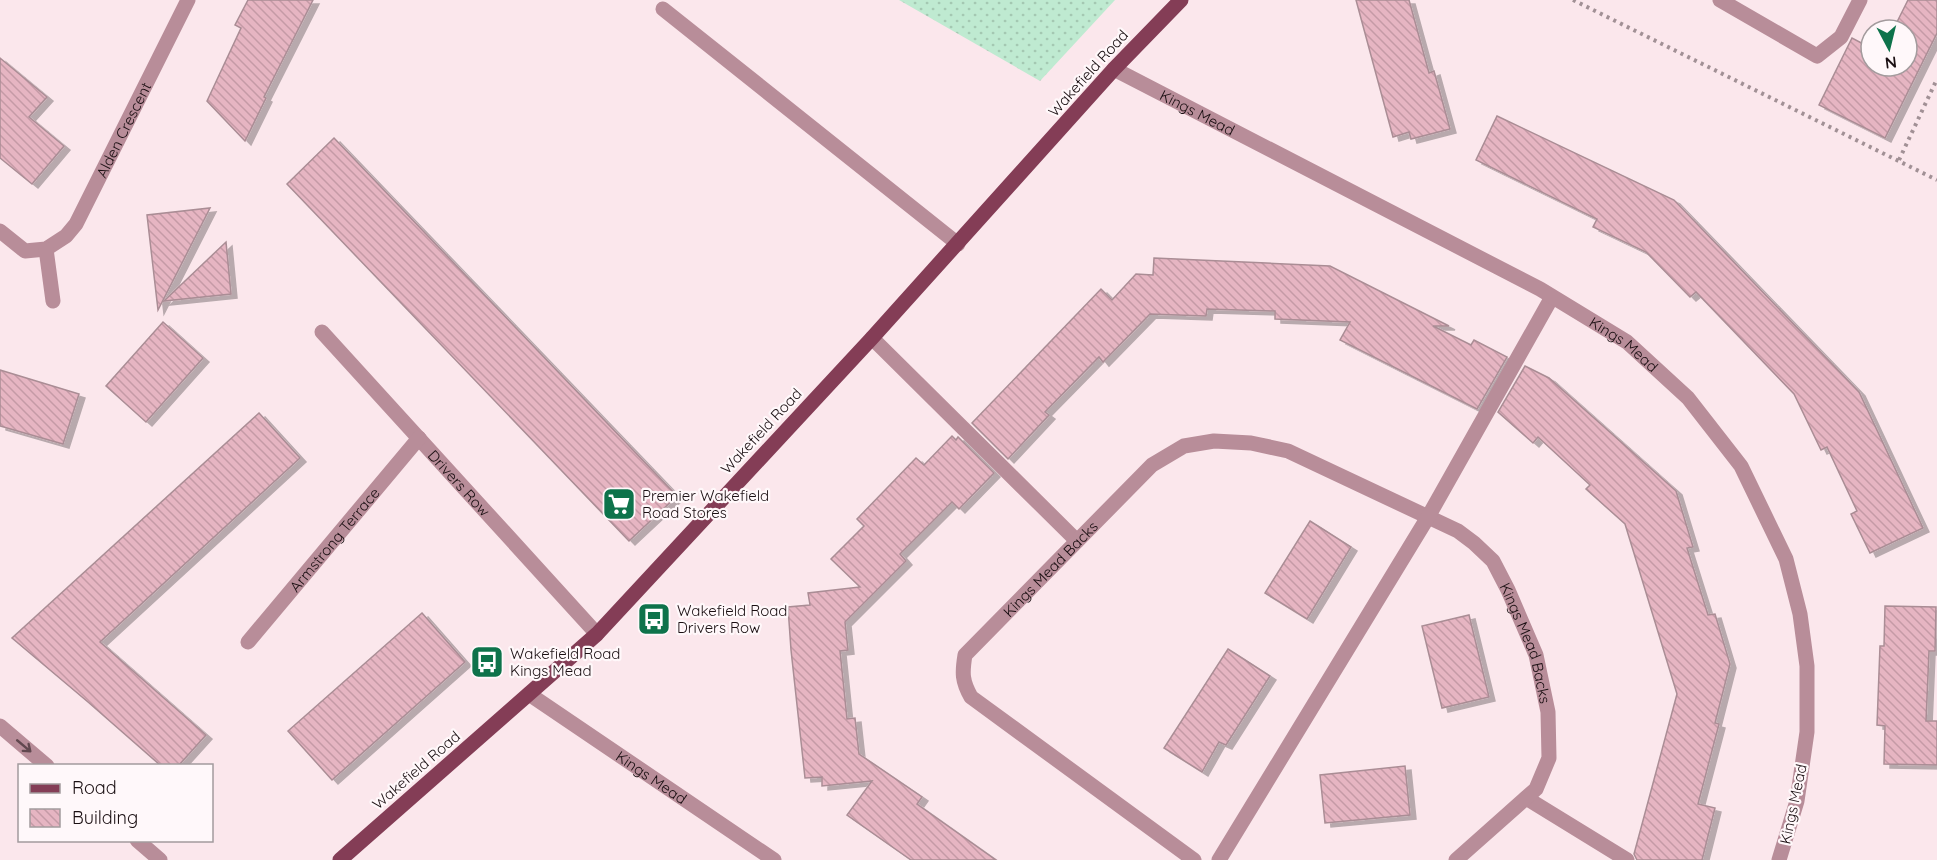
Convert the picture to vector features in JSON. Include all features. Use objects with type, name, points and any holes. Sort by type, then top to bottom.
[{"type":"main road","name":"Wakefield Road","points":[[340,860],[597,634],[872,338],[1114,69],[1180,0]]},
{"type":"street","name":"Alden Crescent","points":[[46,249],[66,236],[76,224],[188,0]]},
{"type":"street","points":[[1720,0],[1816,56],[1842,37],[1860,0]]},
{"type":"street","points":[[663,9],[958,244]]},
{"type":"street","name":"Kings Mead","points":[[1114,69],[1552,297],[1627,342],[1688,398],[1741,466],[1786,559],[1800,614],[1805,655],[1807,732],[1797,801],[1779,860]]},
{"type":"street","points":[[0,231],[26,251],[46,249],[53,300]]},
{"type":"street","points":[[1219,860],[1428,517],[1552,297]]},
{"type":"street","name":"Drivers Row","points":[[322,332],[597,634]]},
{"type":"street","points":[[872,338],[1077,541]]},
{"type":"street","name":"Armstrong Terrace","points":[[248,642],[419,438]]},
{"type":"street","name":"Kings Mead Backs","points":[[1194,860],[971,697],[964,684],[965,655],[1152,465],[1184,446],[1214,441],[1251,443],[1288,451],[1458,531],[1493,561],[1536,656],[1548,712],[1549,758],[1536,789],[1455,860]]},
{"type":"street","name":"Kings Mead","points":[[529,694],[774,860]]},
{"type":"street","points":[[0,726],[46,764]]},
{"type":"street","points":[[1526,798],[1627,860]]},
{"type":"street","points":[[138,842],[160,860]]},
{"type":"path","points":[[1573,0],[1937,180]]},
{"type":"path","points":[[1899,160],[1937,79]]},
{"type":"green space","points":[[899,0],[1115,0],[1040,81]]},
{"type":"building","points":[[248,0],[313,0],[264,97],[266,98],[245,141],[207,101],[241,28],[235,25]]},
{"type":"building","points":[[1356,0],[1409,0],[1429,73],[1434,71],[1450,129],[1411,139],[1409,132],[1393,137]]},
{"type":"building","points":[[1908,0],[1937,0],[1937,33],[1919,69],[1919,18],[1899,18]]},
{"type":"building","points":[[1852,38],[1859,42],[1859,78],[1915,78],[1885,138],[1819,105]]},
{"type":"building","points":[[0,58],[47,97],[29,117],[64,146],[32,184],[0,158]]},
{"type":"building","points":[[1497,116],[1674,200],[1859,392],[1923,528],[1870,553],[1851,514],[1857,511],[1827,447],[1821,450],[1794,394],[1696,292],[1690,297],[1646,252],[1593,227],[1597,219],[1476,160]]},
{"type":"building","points":[[334,138],[677,496],[629,541],[287,184]]},
{"type":"building","points":[[210,208],[158,310],[147,215]]},
{"type":"building","points":[[226,242],[231,294],[164,301]]},
{"type":"building","points":[[1154,258],[1330,266],[1449,326],[1433,326],[1471,345],[1474,340],[1507,357],[1477,409],[1340,340],[1350,322],[1275,319],[1275,311],[1207,309],[1206,316],[1150,314],[1103,362],[1099,357],[1045,412],[1049,415],[1008,459],[972,423],[1101,289],[1112,300],[1136,274],[1153,275]]},
{"type":"building","points":[[163,322],[203,358],[146,422],[106,386]]},
{"type":"building","points":[[1525,366],[1549,378],[1676,491],[1693,547],[1687,548],[1708,615],[1715,614],[1730,664],[1715,723],[1719,724],[1698,804],[1715,808],[1702,860],[1637,860],[1634,854],[1677,694],[1625,524],[1586,489],[1590,485],[1538,437],[1533,443],[1498,412]]},
{"type":"building","points":[[0,370],[79,394],[63,444],[0,426]]},
{"type":"building","points":[[259,413],[300,458],[100,642],[206,735],[180,764],[159,764],[12,638]]},
{"type":"building","points":[[952,436],[956,440],[958,437],[994,473],[959,509],[952,502],[900,554],[906,561],[845,622],[848,650],[840,651],[847,719],[855,718],[859,754],[922,797],[917,804],[996,860],[911,860],[847,815],[872,781],[822,786],[822,777],[805,778],[791,650],[788,607],[810,605],[808,593],[860,587],[831,559],[864,526],[857,519],[916,458],[924,465]]},
{"type":"building","points":[[1310,521],[1351,547],[1307,619],[1265,593]]},
{"type":"building","points":[[1885,606],[1936,607],[1935,651],[1929,651],[1926,721],[1937,721],[1937,765],[1884,764],[1885,726],[1877,725],[1880,646],[1884,646]]},
{"type":"building","points":[[422,613],[465,662],[332,780],[288,731]]},
{"type":"building","points":[[1469,615],[1489,697],[1442,708],[1422,626]]},
{"type":"building","points":[[1228,649],[1270,676],[1226,745],[1219,742],[1202,772],[1164,748]]},
{"type":"building","points":[[1405,766],[1410,815],[1325,823],[1320,775]]},
{"type":"place","name":"Premier Wakefield Road Stores","points":[[619,504]]},
{"type":"place","name":"Wakefield Road Drivers Row","points":[[654,619]]},
{"type":"place","name":"Wakefield Road Kings Mead","points":[[487,662]]}]
